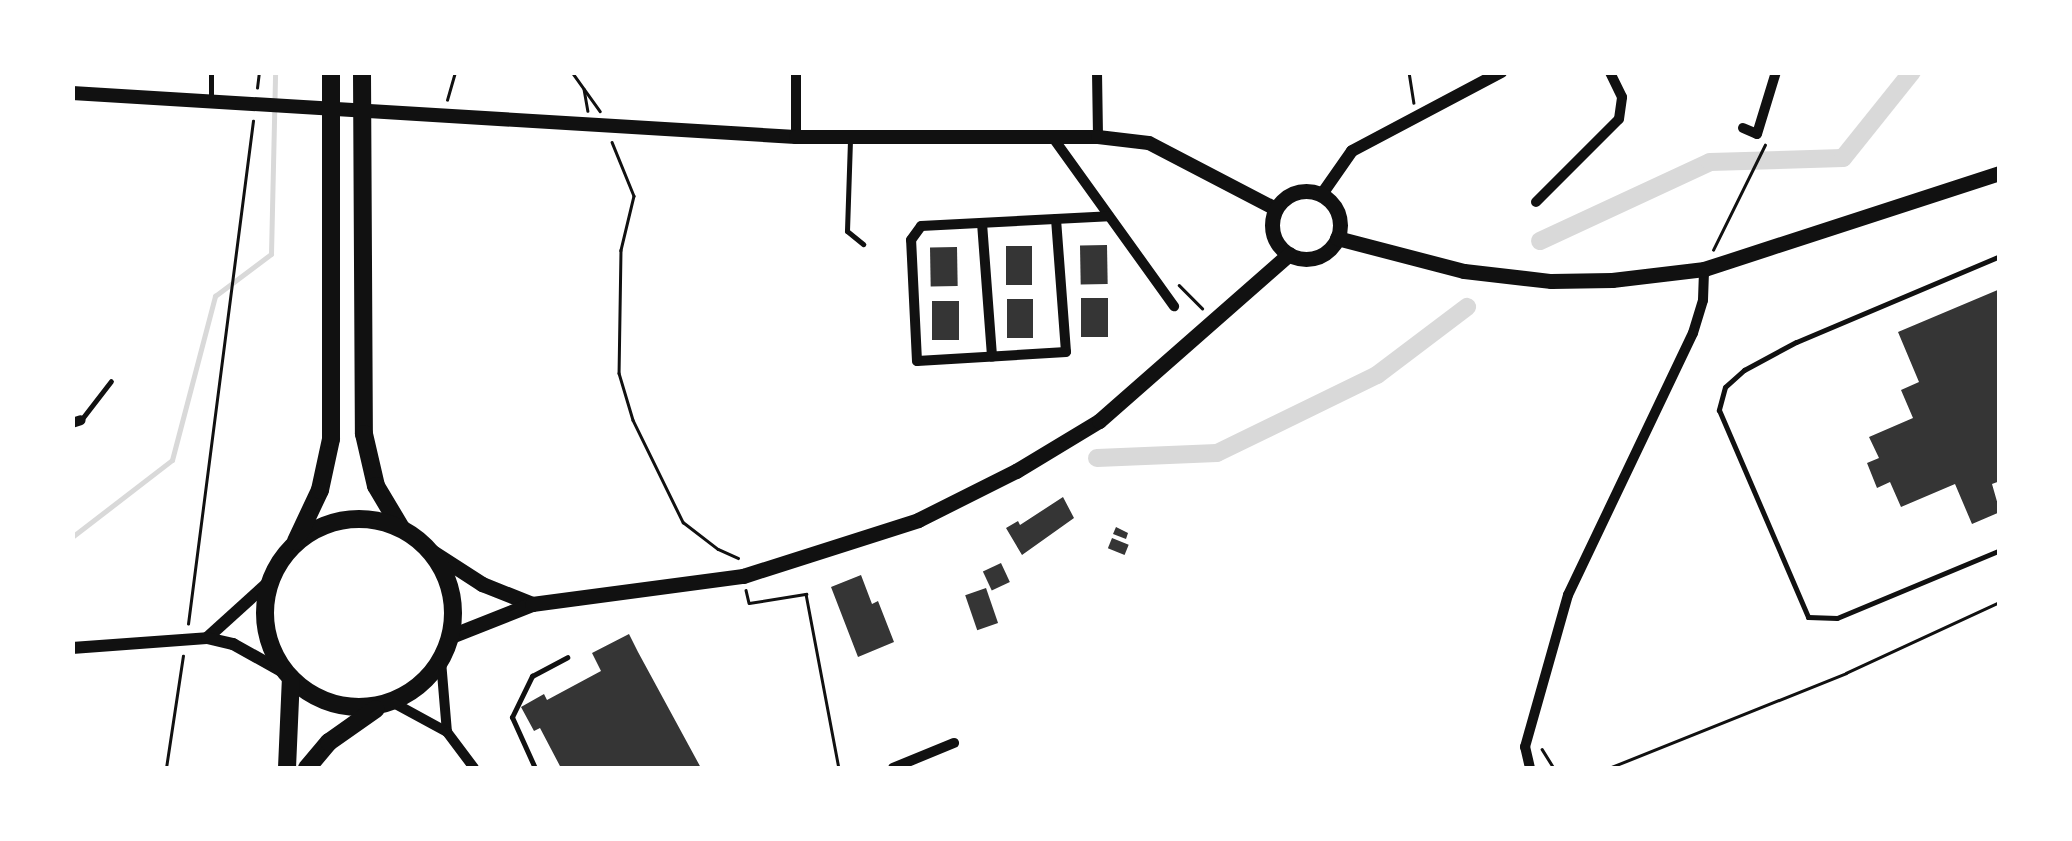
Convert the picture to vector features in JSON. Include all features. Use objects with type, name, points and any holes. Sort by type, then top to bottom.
[{"type":"highway","points":[[331,72],[330,440],[320,490],[293,546],[271,580],[266,630],[289,676],[322,700],[342,706],[386,704]]},
{"type":"highway","points":[[362,72],[364,434],[376,486],[402,529]]},
{"type":"highway","points":[[293,546],[312,532],[345,520],[380,521],[402,529],[430,551],[451,591],[451,636],[440,662],[411,692],[329,742],[307,768]]},
{"type":"highway","points":[[287,768],[289,676]]},
{"type":"main road","points":[[72,93],[796,138],[1098,137],[1149,143],[1276,209]]},
{"type":"main road","points":[[1337,238],[1464,270],[1551,281],[1612,280],[1704,270],[2000,173]]},
{"type":"main road","points":[[1301,191],[1322,194],[1336,209],[1337,238],[1322,255],[1310,258],[1288,254],[1275,239],[1276,209],[1301,191]]},
{"type":"main road","points":[[451,636],[532,604],[744,576],[901,526],[972,495],[1099,421],[1288,254]]},
{"type":"main road","points":[[430,551],[482,584],[532,604]]},
{"type":"street","points":[[796,72],[796,138]]},
{"type":"street","points":[[1097,72],[1098,137]]},
{"type":"street","points":[[1322,194],[1352,151],[1501,72]]},
{"type":"street","points":[[1536,202],[1619,119],[1622,97],[1610,72]]},
{"type":"street","points":[[1743,128],[1757,134],[1776,72]]},
{"type":"street","points":[[1050,135],[1174,306]]},
{"type":"street","points":[[1056,219],[1066,352],[918,361],[911,240],[920,226],[1109,216]]},
{"type":"street","points":[[982,223],[992,356]]},
{"type":"street","points":[[1529,765],[1526,746],[1568,595],[1692,333],[1703,300],[1704,270]]},
{"type":"street","points":[[1166,294],[1178,285]]},
{"type":"street","points":[[207,638],[271,580]]},
{"type":"street","points":[[72,648],[207,638],[232,644],[289,676]]},
{"type":"street","points":[[440,662],[447,732]]},
{"type":"street","points":[[386,704],[447,732],[474,768]]},
{"type":"street","points":[[893,768],[954,743]]},
{"type":"lane","points":[[210,102],[212,72]]},
{"type":"lane","points":[[850,137],[847,231],[864,244]]},
{"type":"lane","points":[[2000,256],[1796,342],[1744,370],[1726,387],[1719,410],[1808,616],[1836,618],[2000,550]]},
{"type":"lane","points":[[77,421],[111,382]]},
{"type":"lane","points":[[536,768],[512,717],[532,676],[567,657]]},
{"type":"path","points":[[256,92],[259,72]]},
{"type":"path","points":[[443,117],[455,72]]},
{"type":"path","points":[[572,72],[599,109],[634,196],[621,250],[618,374],[633,420],[683,522],[718,549],[738,557],[749,602],[806,594],[839,768]]},
{"type":"path","points":[[1409,72],[1412,121]]},
{"type":"path","points":[[584,88],[597,124]]},
{"type":"path","points":[[166,768],[254,112]]},
{"type":"path","points":[[1704,270],[1765,146]]},
{"type":"path","points":[[1178,285],[1214,323]]},
{"type":"path","points":[[1609,768],[1846,673],[2000,602]]},
{"type":"building","points":[[1080,245],[1107,245],[1108,284],[1081,284]]},
{"type":"building","points":[[1006,246],[1032,246],[1032,285],[1006,285]]},
{"type":"building","points":[[930,247],[957,247],[958,286],[931,286]]},
{"type":"building","points":[[2000,289],[2000,481],[1992,484],[2000,512],[1972,524],[1955,484],[1901,507],[1890,482],[1877,488],[1867,463],[1879,458],[1869,437],[1913,418],[1901,390],[1919,382],[1898,332]]},
{"type":"building","points":[[1081,298],[1108,298],[1108,337],[1081,337]]},
{"type":"building","points":[[1007,299],[1033,299],[1033,338],[1007,338]]},
{"type":"building","points":[[932,301],[959,301],[959,340],[932,340]]},
{"type":"building","points":[[1063,497],[1074,518],[1022,555],[1006,528],[1018,521],[1020,525]]},
{"type":"building","points":[[1116,527],[1128,533],[1126,539],[1113,534]]},
{"type":"building","points":[[1112,538],[1129,545],[1125,555],[1108,548]]},
{"type":"building","points":[[1001,563],[1010,582],[992,590],[983,571]]},
{"type":"building","points":[[861,575],[872,604],[878,601],[894,642],[858,657],[831,587]]},
{"type":"building","points":[[986,588],[998,623],[977,630],[965,595]]},
{"type":"building","points":[[629,634],[701,768],[561,768],[540,728],[534,731],[521,707],[544,694],[547,700],[601,671],[592,653]]},
{"type":"waterway","points":[[72,537],[172,460],[215,296],[271,254],[275,72]]},
{"type":"waterway","points":[[1540,241],[1710,162],[1843,158],[1912,72]]},
{"type":"waterway","points":[[1097,458],[1217,453],[1377,375],[1467,307]]}]
